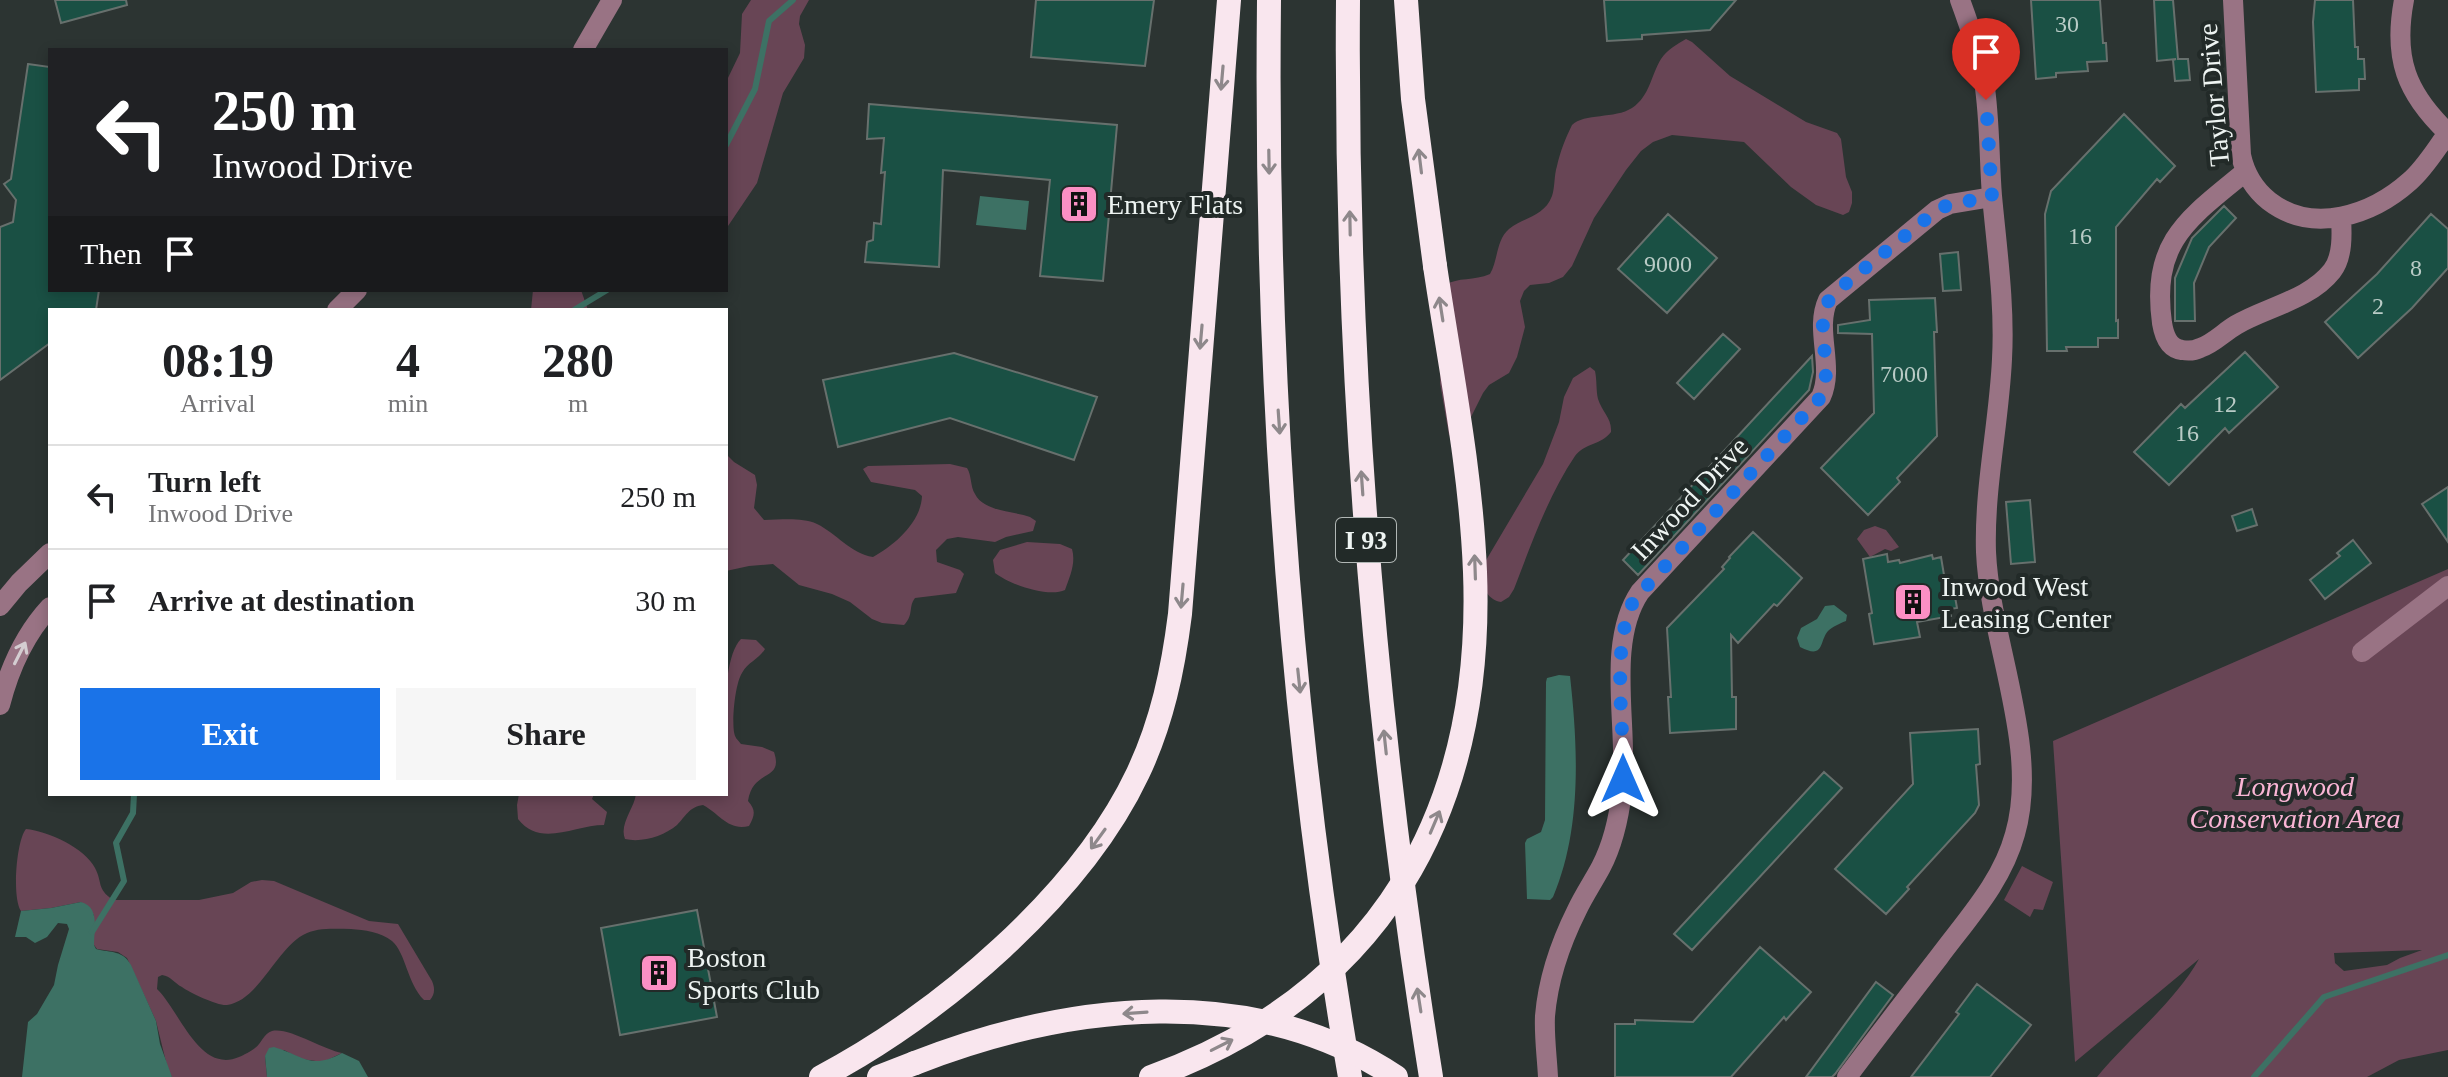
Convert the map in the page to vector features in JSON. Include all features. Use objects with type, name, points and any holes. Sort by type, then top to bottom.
[{"type":"highway","points":[[821,1077],[886,1038],[938,1001],[1027,922],[1075,869],[1111,821],[1137,775],[1150,744],[1169,683],[1180,614],[1229,0]]},
{"type":"highway","points":[[1269,0],[1271,255],[1288,561],[1315,834],[1350,1077]]},
{"type":"highway","name":"I 93","points":[[1348,0],[1351,254],[1367,555],[1395,827],[1431,1077]]},
{"type":"highway","points":[[1151,1077],[1205,1054],[1275,1016],[1325,977],[1362,939],[1393,898],[1426,843],[1447,793],[1463,729],[1475,635],[1475,574],[1469,495],[1413,99],[1406,0]]},
{"type":"highway","points":[[879,1077],[990,1036],[1046,1024],[1123,1014],[1190,1012],[1254,1018],[1292,1028],[1350,1050],[1396,1077]]},
{"type":"street","points":[[584,48],[612,0]]},
{"type":"street","points":[[1847,1077],[1980,905],[2006,859],[2020,809],[2018,742],[1986,556],[1986,508],[2003,349],[1998,242],[1983,79],[1960,0]]},
{"type":"street","name":"Taylor Drive","points":[[2233,0],[2241,155],[2245,172],[2261,194],[2282,210],[2307,218],[2341,217],[2379,202],[2412,180],[2448,133]]},
{"type":"street","points":[[2404,0],[2400,47],[2410,85],[2423,107],[2448,133]]},
{"type":"street","points":[[2245,172],[2199,210],[2179,232],[2167,252],[2161,277],[2160,305],[2164,332],[2169,343],[2177,349],[2203,348],[2237,324],[2302,294],[2320,282],[2337,261],[2341,217]]},
{"type":"street","name":"Inwood Drive","points":[[1548,1077],[1545,1024],[1550,985],[1577,909],[1607,851],[1619,805],[1623,768],[1621,647],[1630,609],[1640,592],[1821,397],[1827,374],[1823,318],[1825,307],[1834,293],[1937,210],[1950,204],[1992,197]]},
{"type":"street","points":[[339,308],[355,292]]},
{"type":"street","points":[[0,606],[48,555]]},
{"type":"street","points":[[2362,652],[2448,586]]},
{"type":"street","points":[[0,705],[22,649],[48,610]]},
{"type":"green space","points":[[751,0],[809,0],[799,24],[805,45],[804,58],[783,93],[757,183],[728,226],[728,78],[740,53],[742,14]]},
{"type":"green space","points":[[1686,39],[1730,76],[1806,122],[1837,133],[1852,192],[1849,212],[1843,215],[1816,205],[1791,187],[1744,142],[1672,135],[1653,142],[1626,170],[1594,218],[1572,266],[1563,277],[1549,283],[1530,285],[1524,291],[1520,301],[1525,327],[1517,357],[1509,373],[1489,385],[1468,423],[1454,438],[1449,435],[1440,383],[1445,285],[1490,274],[1499,245],[1509,229],[1539,213],[1548,203],[1560,155],[1572,125],[1584,119],[1617,114],[1632,108],[1646,91],[1663,56]]},
{"type":"green space","points":[[533,292],[582,292],[587,308],[531,308]]},
{"type":"green space","points":[[1590,367],[1595,371],[1598,399],[1611,432],[1575,456],[1548,504],[1514,589],[1501,602],[1494,600],[1484,586],[1485,562],[1543,464],[1573,378]]},
{"type":"green space","points":[[728,456],[755,475],[754,508],[764,520],[791,519],[817,524],[851,548],[873,557],[890,546],[912,524],[921,506],[922,496],[915,490],[871,482],[863,469],[868,466],[950,464],[967,468],[973,491],[979,500],[992,508],[1036,521],[1033,531],[995,542],[958,537],[947,539],[936,550],[937,562],[964,574],[956,593],[915,598],[904,625],[872,619],[850,602],[799,585],[773,564],[728,571]]},
{"type":"green space","points":[[1875,526],[1886,530],[1899,547],[1891,551],[1885,549],[1870,557],[1857,539],[1864,530]]},
{"type":"green space","points":[[1027,542],[1060,544],[1072,549],[1073,564],[1065,590],[1049,592],[1029,589],[995,573],[993,560],[1000,550]]},
{"type":"green space","name":"Longwood Conservation Area","points":[[2448,569],[2448,1050],[2399,1060],[2367,1077],[2097,1077],[2164,1005],[2199,959],[2075,1062],[2053,741]],"holes":[[[2422,950],[2387,965],[2344,971],[2335,963],[2334,953]]]},
{"type":"green space","points":[[741,639],[756,640],[765,649],[744,669],[740,678],[733,726],[741,744],[774,752],[776,761],[775,768],[751,791],[748,801],[754,813],[749,826],[730,824],[703,805],[691,810],[672,829],[659,835],[638,840],[625,839],[625,822],[636,796],[728,796],[728,675],[734,651]]},
{"type":"green space","points":[[519,796],[593,796],[592,799],[607,812],[604,825],[547,834],[527,828],[518,819]]},
{"type":"green space","points":[[26,829],[55,837],[75,847],[90,861],[104,892],[113,900],[199,900],[233,893],[251,882],[274,881],[369,921],[398,924],[432,981],[433,995],[430,1000],[424,1000],[418,993],[401,953],[392,941],[378,934],[351,929],[320,930],[303,935],[284,952],[258,985],[238,1001],[227,1005],[197,996],[162,975],[158,977],[157,989],[192,1038],[213,1057],[225,1060],[239,1057],[255,1048],[272,1031],[297,1035],[342,1053],[323,1062],[301,1059],[284,1050],[265,1056],[267,1077],[172,1077],[156,1021],[127,958],[118,952],[97,949],[94,945],[94,915],[81,902],[21,911],[16,870]]},
{"type":"green space","points":[[2022,866],[2053,882],[2043,910],[2034,909],[2030,917],[2004,900]]},
{"type":"shaded area","points":[[980,196],[1029,201],[1026,230],[976,225]]},
{"type":"shaded area","points":[[1834,605],[1847,615],[1846,621],[1828,631],[1817,650],[1800,647],[1797,638],[1801,628],[1817,619],[1825,606]]},
{"type":"shaded area","points":[[1570,676],[1575,731],[1575,788],[1569,844],[1553,897],[1550,900],[1527,899],[1525,843],[1541,832],[1545,820],[1546,682],[1547,678]]},
{"type":"shaded area","points":[[81,902],[93,914],[96,949],[120,954],[131,965],[156,1021],[160,1044],[172,1077],[22,1077],[28,1022],[37,1014],[54,985],[69,929],[67,924],[58,923],[47,937],[35,943],[26,937],[15,937],[21,911]]},
{"type":"shaded area","points":[[269,1048],[315,1061],[342,1053],[359,1061],[368,1077],[267,1077],[265,1056]]},
{"type":"building","points":[[55,0],[126,0],[127,5],[61,23]]},
{"type":"building","points":[[1036,0],[1154,0],[1145,66],[1031,57]]},
{"type":"building","points":[[1604,0],[1736,0],[1710,30],[1607,41]]},
{"type":"building","points":[[2031,0],[2100,0],[2107,61],[2087,62],[2088,71],[2056,73],[2056,77],[2036,79]]},
{"type":"building","points":[[2154,0],[2173,0],[2178,59],[2188,59],[2190,80],[2175,81],[2173,60],[2176,59],[2157,61]]},
{"type":"building","points":[[2315,0],[2353,0],[2355,47],[2358,47],[2358,59],[2364,59],[2365,79],[2359,79],[2359,90],[2316,92]]},
{"type":"building","points":[[28,64],[48,67],[48,292],[99,292],[96,308],[48,308],[48,344],[0,380],[0,227],[13,222],[16,200],[4,184],[11,179]]},
{"type":"building","name":"Emery Flats","points":[[869,104],[1117,125],[1103,281],[1040,276],[1050,180],[943,170],[939,267],[865,262],[867,242],[873,240],[874,223],[881,224],[885,172],[881,173],[884,138],[867,139]]},
{"type":"building","points":[[2124,114],[2175,166],[2160,182],[2157,179],[2116,227],[2118,338],[2098,338],[2098,347],[2066,347],[2067,351],[2047,351],[2045,214],[2051,191]]},
{"type":"building","points":[[2224,206],[2236,218],[2209,247],[2194,283],[2195,321],[2175,321],[2175,278],[2192,238]]},
{"type":"building","points":[[1668,214],[1717,258],[1667,313],[1618,269]]},
{"type":"building","points":[[2431,214],[2448,229],[2448,268],[2412,308],[2358,358],[2325,322],[2377,274]]},
{"type":"building","points":[[1958,252],[1961,290],[1943,291],[1940,254]]},
{"type":"building","points":[[1935,298],[1937,436],[1897,478],[1900,482],[1868,515],[1821,468],[1874,413],[1872,334],[1838,333],[1838,325],[1870,320],[1869,300]]},
{"type":"building","points":[[1723,334],[1740,349],[1694,399],[1677,383]]},
{"type":"building","points":[[2245,352],[2278,387],[2229,433],[2225,428],[2169,485],[2134,452],[2181,404],[2185,408]]},
{"type":"building","points":[[954,353],[1097,397],[1074,460],[950,418],[838,447],[823,380]]},
{"type":"building","points":[[1812,356],[1813,372],[1809,390],[1638,575],[1623,560]]},
{"type":"building","points":[[2448,487],[2448,542],[2422,504]]},
{"type":"building","points":[[2030,500],[2035,562],[2011,564],[2006,502]]},
{"type":"building","points":[[2252,509],[2257,525],[2237,531],[2232,516]]},
{"type":"building","points":[[1753,532],[1802,578],[1738,643],[1731,635],[1736,729],[1670,733],[1667,628],[1724,569],[1722,567],[1729,557]]},
{"type":"building","points":[[2353,540],[2371,563],[2325,599],[2310,580],[2340,556],[2337,553]]},
{"type":"building","name":"Inwood West Leasing Center","points":[[1887,554],[1888,562],[1899,560],[1900,563],[1932,555],[1933,559],[1941,557],[1945,581],[1952,580],[1957,608],[1950,609],[1951,616],[1917,622],[1920,637],[1874,644],[1863,559]]},
{"type":"building","points":[[1978,729],[1980,764],[1976,765],[1979,805],[1886,914],[1835,869],[1913,784],[1910,733]]},
{"type":"building","points":[[1824,772],[1842,788],[1692,950],[1674,934]]},
{"type":"building","name":"Boston Sports Club","points":[[697,910],[717,1017],[620,1035],[601,928]]},
{"type":"building","points":[[1760,947],[1811,992],[1786,1020],[1784,1017],[1731,1077],[1615,1077],[1615,1024],[1635,1024],[1635,1020],[1693,1022]]},
{"type":"building","points":[[1876,982],[1893,995],[1835,1074],[1832,1077],[1806,1077]]},
{"type":"building","points":[[1977,984],[2031,1025],[1990,1077],[1911,1077],[1959,1014],[1956,1012]]},
{"type":"waterway","points":[[728,141],[755,89],[769,21],[793,0]]},
{"type":"waterway","points":[[577,308],[604,292]]},
{"type":"waterway","points":[[92,932],[124,881],[116,843],[133,813],[134,796]]},
{"type":"waterway","points":[[2254,1077],[2324,997],[2448,955]]},
{"type":"place","name":"Emery Flats","points":[[1079,204]]},
{"type":"place","name":"Inwood West Leasing Center","points":[[1913,602]]},
{"type":"place","name":"Boston Sports Club","points":[[659,973]]},
{"type":"route","points":[[1623,779],[1621,647],[1627,615],[1634,600],[1821,397],[1827,374],[1823,318],[1828,300],[1834,293],[1937,210],[1950,204],[1992,197],[1986,100]]}]
